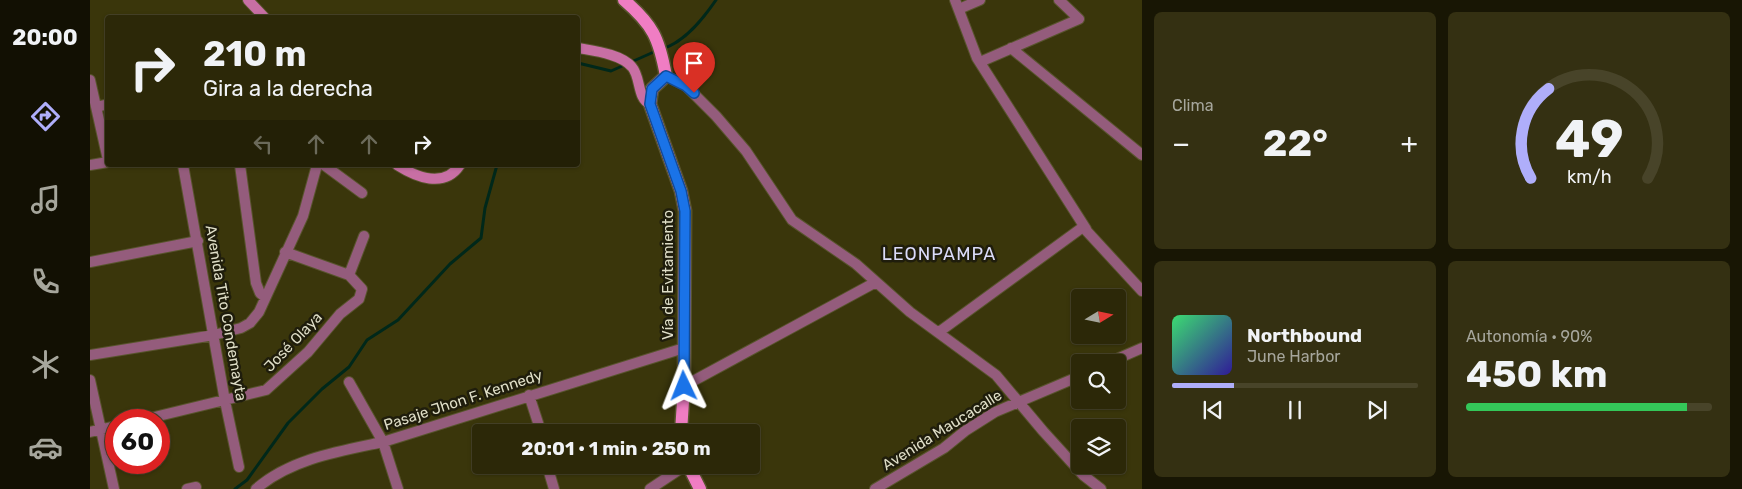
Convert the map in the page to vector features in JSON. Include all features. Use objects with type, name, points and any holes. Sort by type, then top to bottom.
[{"type":"main road","points":[[248,0],[262,15]]},
{"type":"main road","points":[[624,0],[651,28],[660,43],[666,76],[652,89],[650,104]]},
{"type":"main road","name":"Vía de Evitamiento","points":[[580,49],[624,60],[633,68],[638,76],[642,96],[646,103],[650,104],[681,191],[685,211],[682,424]]},
{"type":"main road","points":[[401,167],[422,178],[435,179],[448,176],[458,167]]},
{"type":"main road","points":[[692,474],[700,489]]},
{"type":"street","points":[[980,0],[957,5],[980,62],[1086,229],[1142,291]]},
{"type":"street","points":[[980,62],[1079,18],[1059,0]]},
{"type":"street","points":[[1011,48],[1142,154]]},
{"type":"street","points":[[666,76],[686,86],[716,116],[746,152],[792,220],[856,264],[910,312],[996,375],[1070,460],[1101,489]]},
{"type":"street","points":[[90,80],[105,147]]},
{"type":"street","points":[[97,107],[105,105]]},
{"type":"street","points":[[90,165],[105,162]]},
{"type":"street","name":"Avenida Tito Condemayta","points":[[183,167],[225,401],[239,467]]},
{"type":"street","points":[[240,167],[256,283],[260,292],[265,297]]},
{"type":"street","points":[[90,355],[214,335],[241,328],[250,322],[259,312],[303,216],[317,167]]},
{"type":"street","points":[[327,167],[362,193]]},
{"type":"street","points":[[939,332],[1079,228],[1086,229]]},
{"type":"street","points":[[285,252],[349,275],[364,236]]},
{"type":"street","points":[[90,262],[198,241]]},
{"type":"street","name":"José Olaya","points":[[170,414],[266,390],[308,352],[340,314],[362,294],[360,284],[349,275]]},
{"type":"street","points":[[684,386],[876,282]]},
{"type":"street","name":"Pasaje Jhon F. Kennedy","points":[[256,489],[282,471],[333,452],[383,442],[684,348]]},
{"type":"street","points":[[1126,355],[1142,348]]},
{"type":"street","points":[[90,380],[95,431],[114,489]]},
{"type":"street","name":"Avenida Maucacalle","points":[[876,489],[944,448],[965,431],[995,412],[1019,400],[1071,380]]},
{"type":"street","points":[[349,382],[383,442],[398,489]]},
{"type":"street","points":[[529,395],[538,424]]},
{"type":"street","points":[[549,474],[554,489]]},
{"type":"street","points":[[650,489],[673,474]]},
{"type":"waterway","points":[[662,49],[686,35],[716,0]]},
{"type":"waterway","points":[[580,63],[611,71],[656,51]]},
{"type":"waterway","points":[[235,489],[247,480],[288,423],[322,389],[349,367],[367,340],[398,320],[450,264],[481,238],[485,208],[496,167]]},
{"type":"district","name":"LEONPAMPA","points":[[939,254]]},
{"type":"route","points":[[684,386],[686,245],[684,201],[654,117],[650,96],[655,84],[666,76],[686,86],[694,93]]}]
